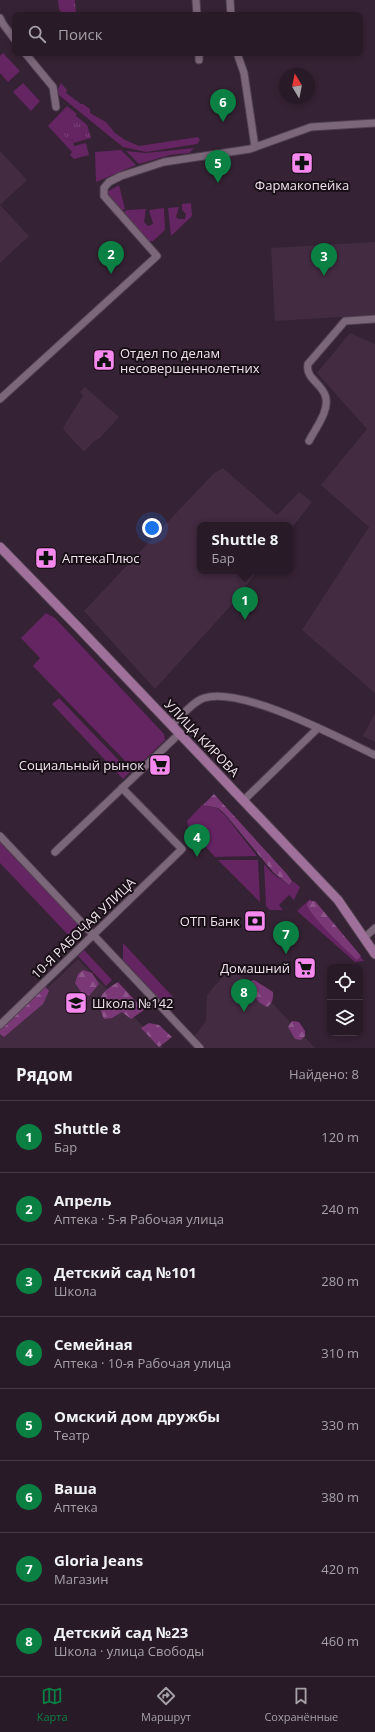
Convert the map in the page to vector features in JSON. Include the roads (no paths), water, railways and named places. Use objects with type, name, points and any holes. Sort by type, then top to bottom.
[{"type":"main road","name":"УЛИЦА КИРОВА","points":[[0,547],[180,733],[338,900],[375,954]]},
{"type":"street","points":[[196,0],[197,12]]},
{"type":"street","points":[[230,0],[231,12]]},
{"type":"street","points":[[0,19],[12,36]]},
{"type":"street","points":[[28,56],[53,87],[56,107]]},
{"type":"street","points":[[238,56],[244,73],[256,147]]},
{"type":"street","points":[[0,399],[157,256],[104,196],[104,188],[109,182],[141,168],[164,162],[256,147],[311,127],[375,124]]},
{"type":"street","points":[[309,441],[325,410],[325,396],[308,374],[308,364],[345,321],[375,319]]},
{"type":"street","points":[[172,725],[196,702],[204,698],[220,695],[256,703],[318,728],[375,755]]},
{"type":"street","points":[[244,800],[318,728]]},
{"type":"street","points":[[55,852],[180,733]]},
{"type":"street","name":"10-Я РАБОЧАЯ УЛИЦА","points":[[0,1024],[182,849],[122,788]]},
{"type":"street","points":[[0,836],[200,1048]]},
{"type":"street","points":[[364,938],[375,928]]},
{"type":"place","name":"Ваша","points":[[223,122]]},
{"type":"place","name":"Фармакопейка","points":[[302,163]]},
{"type":"place","name":"Омский дом дружбы","points":[[218,183]]},
{"type":"place","name":"Апрель","points":[[111,274]]},
{"type":"place","name":"Детский сад №101","points":[[324,276]]},
{"type":"place","name":"Отдел по делам несовершеннолетних","points":[[104,360]]},
{"type":"place","name":"АптекаПлюс","points":[[46,558]]},
{"type":"place","name":"Shuttle 8","points":[[245,620]]},
{"type":"place","name":"Социальный рынок","points":[[160,765]]},
{"type":"place","name":"Семейная","points":[[197,857]]},
{"type":"place","name":"ОТП Банк","points":[[255,921]]},
{"type":"place","name":"Gloria Jeans","points":[[286,954]]},
{"type":"place","name":"Домашний","points":[[305,968]]},
{"type":"place","name":"Школа №142","points":[[76,1003]]},
{"type":"place","name":"Детский сад №23","points":[[244,1012]]}]
